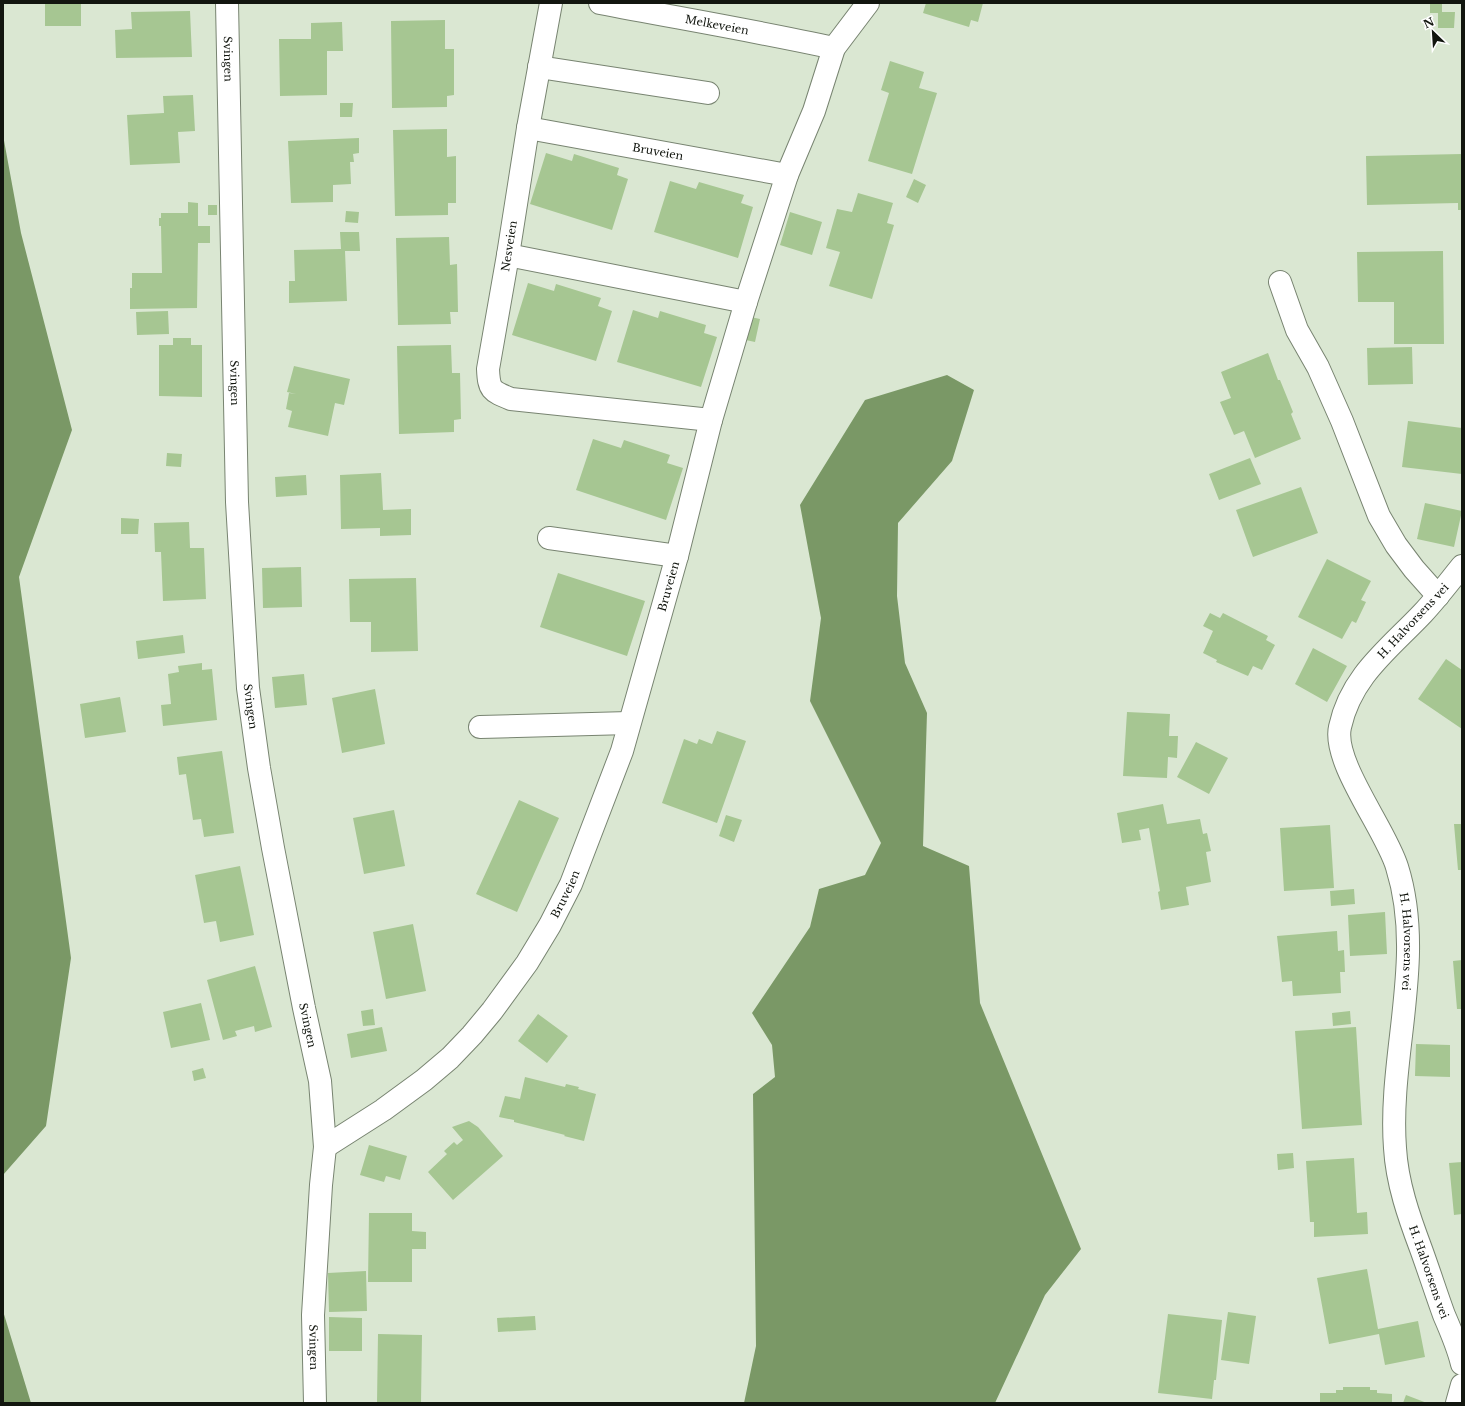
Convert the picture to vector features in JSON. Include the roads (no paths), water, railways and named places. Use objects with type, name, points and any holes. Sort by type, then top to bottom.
[{"type":"street","name":"Svingen","points":[[228,3],[237,502],[248,688],[259,768],[272,841],[304,1008],[320,1081],[324,1147],[313,1315],[315,1403]]},
{"type":"street","name":"Nesveien","points":[[551,3],[528,128],[488,368],[489,383],[494,392],[511,399],[711,420]]},
{"type":"street","name":"Melkeveien","points":[[600,3],[773,35],[834,48]]},
{"type":"street","name":"Bruveien","points":[[324,1147],[383,1110],[424,1080],[445,1062],[472,1035],[514,981],[550,925],[571,884],[622,751],[677,556],[711,420],[746,302],[787,175],[814,111],[834,48],[868,3]]},
{"type":"street","points":[[539,67],[708,93]]},
{"type":"street","name":"Bruveien","points":[[528,128],[787,175]]},
{"type":"street","points":[[508,255],[746,302]]},
{"type":"street","points":[[1280,282],[1298,330],[1318,368],[1342,421],[1379,516],[1396,545],[1414,569],[1438,596]]},
{"type":"street","name":"Bruveien","points":[[549,538],[677,556]]},
{"type":"street","name":"H. Halvorsens vei","points":[[1462,566],[1423,613],[1380,655],[1357,685],[1343,716],[1339,730],[1340,746],[1345,762],[1389,847],[1397,866],[1404,895],[1408,928],[1407,968],[1394,1122],[1396,1165],[1408,1214],[1459,1351],[1462,1364]]},
{"type":"street","points":[[480,727],[629,723]]},
{"type":"street","points":[[1457,1403],[1462,1385]]}]
